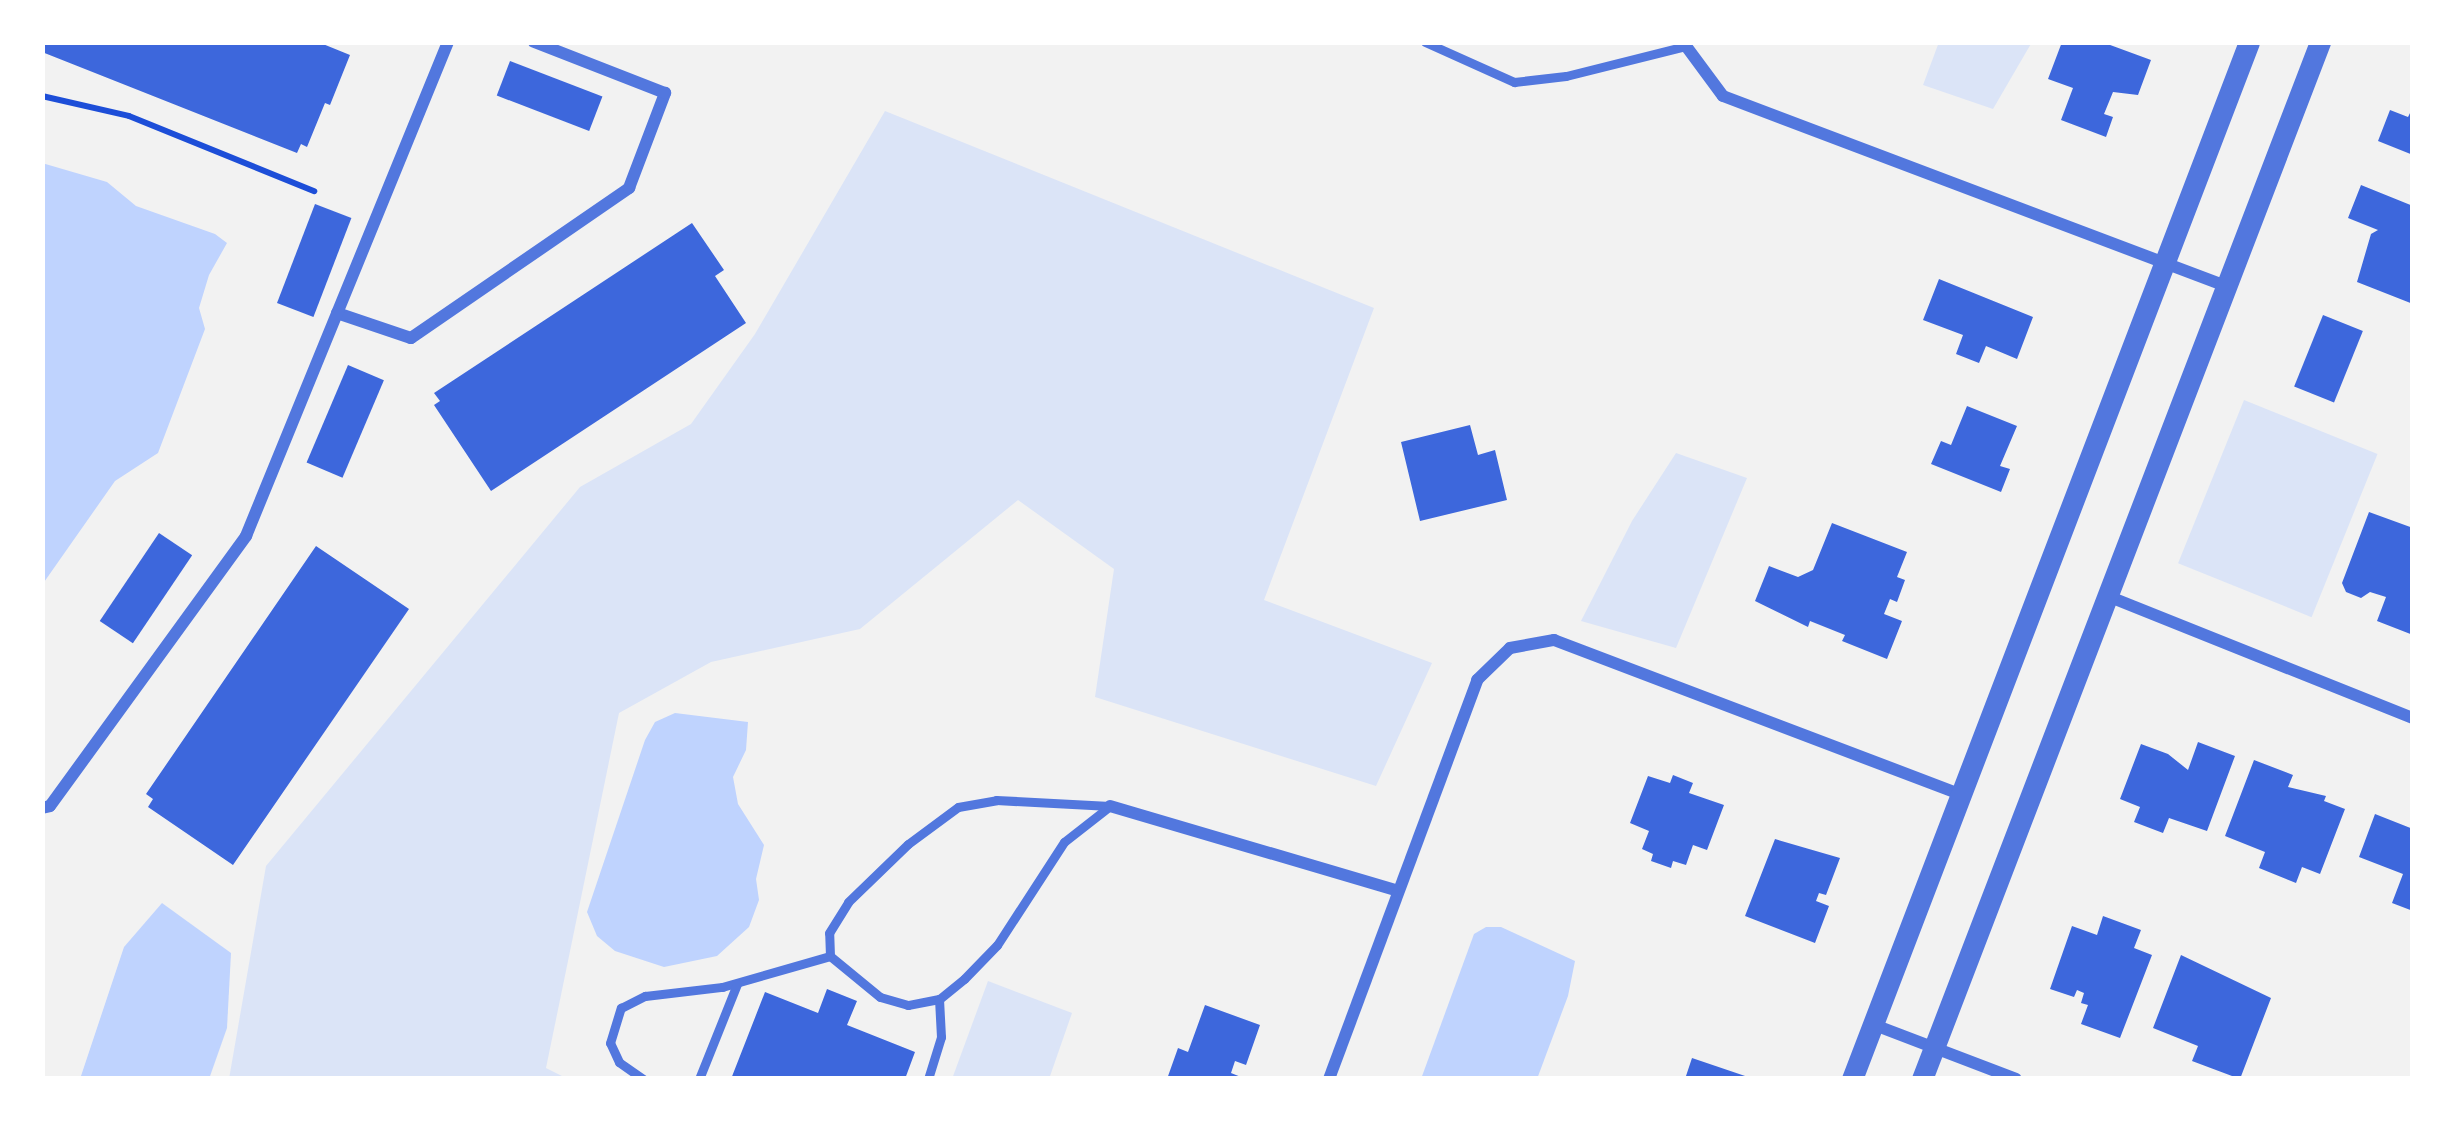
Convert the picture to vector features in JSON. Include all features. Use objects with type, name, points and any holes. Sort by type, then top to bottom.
[{"type":"street","points":[[42,808],[50,806],[246,536],[448,42]]},
{"type":"street","points":[[338,313],[411,338],[629,188],[665,93],[534,42]]},
{"type":"street","points":[[1852,1079],[2248,42]]},
{"type":"street","points":[[1922,1079],[2320,42]]},
{"type":"street","points":[[1684,44],[1723,97],[2223,285]]},
{"type":"street","points":[[2105,595],[2413,718]]},
{"type":"street","points":[[1329,1079],[1478,680],[1510,648],[1554,640],[1959,794]]},
{"type":"street","points":[[1110,806],[1398,891]]},
{"type":"street","points":[[1872,1024],[2016,1079]]},
{"type":"lane","points":[[1425,42],[1514,82],[1566,76],[1684,44]]},
{"type":"lane","points":[[997,800],[1110,806],[1064,842],[997,945],[939,999],[908,1005],[880,997],[830,956],[829,933],[848,902],[908,844],[958,807],[997,800]]},
{"type":"lane","points":[[644,1079],[619,1062],[610,1043],[621,1008],[646,996],[737,982],[830,956]]},
{"type":"lane","points":[[699,1079],[737,982]]},
{"type":"lane","points":[[928,1079],[941,1037],[939,999]]},
{"type":"path","points":[[42,97],[129,116],[314,191]]},
{"type":"shaded area","points":[[1939,42],[2032,42],[1993,109],[1923,85]]},
{"type":"shaded area","points":[[885,111],[1374,308],[1264,600],[1432,663],[1376,786],[1095,697],[1114,569],[1018,500],[860,629],[711,662],[619,713],[546,1068],[568,1079],[229,1079],[266,866],[580,487],[691,424],[755,334]]},
{"type":"shaded area","points":[[2244,400],[2378,454],[2312,617],[2178,563]]},
{"type":"shaded area","points":[[1676,453],[1747,478],[1676,648],[1581,621],[1632,521]]},
{"type":"shaded area","points":[[988,981],[1072,1013],[1049,1079],[952,1079]]},
{"type":"water","points":[[42,163],[107,182],[136,206],[215,234],[227,243],[209,275],[199,308],[205,329],[158,453],[115,481],[42,585]]},
{"type":"water","points":[[675,713],[748,722],[746,750],[733,777],[738,804],[764,845],[756,879],[759,900],[749,927],[717,956],[664,967],[615,951],[597,936],[587,912],[645,740],[655,722]]},
{"type":"water","points":[[162,903],[231,953],[227,1028],[209,1079],[80,1079],[124,947]]},
{"type":"water","points":[[1486,927],[1501,927],[1575,961],[1568,996],[1537,1079],[1421,1079],[1474,934]]},
{"type":"building","points":[[42,42],[318,42],[350,55],[330,105],[325,103],[307,147],[301,144],[297,153],[42,52]]},
{"type":"building","points":[[2062,42],[2102,42],[2151,60],[2138,95],[2113,92],[2104,114],[2113,117],[2106,137],[2061,120],[2073,88],[2048,79]]},
{"type":"building","points":[[510,61],[602,96],[589,131],[497,96]]},
{"type":"building","points":[[2413,107],[2413,155],[2378,141],[2390,110],[2408,117]]},
{"type":"building","points":[[2361,185],[2413,206],[2413,304],[2357,282],[2371,234],[2378,230],[2348,218]]},
{"type":"building","points":[[315,204],[351,218],[313,317],[277,303]]},
{"type":"building","points":[[692,223],[724,270],[715,276],[746,323],[491,491],[434,405],[440,401],[434,393]]},
{"type":"building","points":[[1939,279],[2033,317],[2017,359],[1986,346],[1979,363],[1956,354],[1963,335],[1923,320]]},
{"type":"building","points":[[2323,315],[2363,331],[2334,403],[2294,386]]},
{"type":"building","points":[[348,365],[384,380],[342,478],[307,463]]},
{"type":"building","points":[[1967,406],[2017,426],[2000,466],[2010,469],[2001,492],[1931,464],[1941,441],[1951,445]]},
{"type":"building","points":[[1470,425],[1478,455],[1495,450],[1507,500],[1420,521],[1401,442]]},
{"type":"building","points":[[2369,512],[2413,528],[2413,635],[2377,621],[2386,597],[2370,592],[2361,598],[2346,592],[2342,583]]},
{"type":"building","points":[[1832,523],[1907,552],[1897,577],[1905,580],[1897,602],[1890,599],[1884,614],[1902,621],[1887,659],[1842,641],[1845,635],[1810,621],[1808,627],[1755,601],[1769,566],[1798,577],[1813,570]]},
{"type":"building","points":[[159,533],[192,555],[133,643],[100,621]]},
{"type":"building","points":[[316,546],[409,609],[233,865],[148,807],[153,799],[146,794]]},
{"type":"building","points":[[2198,742],[2235,756],[2207,831],[2169,818],[2163,833],[2134,822],[2140,807],[2120,799],[2141,744],[2168,754],[2188,770]]},
{"type":"building","points":[[2254,760],[2293,775],[2288,787],[2326,796],[2324,801],[2345,809],[2320,874],[2302,867],[2296,883],[2259,868],[2265,852],[2225,836]]},
{"type":"building","points":[[1673,775],[1693,783],[1689,793],[1724,805],[1707,850],[1693,845],[1686,865],[1673,861],[1671,868],[1651,861],[1653,854],[1642,849],[1649,831],[1630,823],[1648,776],[1670,783]]},
{"type":"building","points":[[2375,814],[2413,829],[2413,911],[2392,903],[2403,874],[2359,857]]},
{"type":"building","points":[[1775,839],[1840,858],[1826,895],[1819,893],[1816,901],[1829,906],[1815,943],[1745,916]]},
{"type":"building","points":[[2103,916],[2141,930],[2134,948],[2152,955],[2120,1038],[2081,1024],[2088,1005],[2081,1003],[2084,993],[2077,990],[2074,997],[2050,989],[2072,926],[2097,935]]},
{"type":"building","points":[[2181,955],[2271,998],[2240,1079],[2192,1061],[2198,1046],[2153,1028]]},
{"type":"building","points":[[827,989],[857,1001],[847,1025],[915,1052],[905,1079],[731,1079],[765,992],[818,1013]]},
{"type":"building","points":[[1205,1005],[1260,1025],[1246,1065],[1235,1061],[1231,1073],[1246,1079],[1167,1079],[1178,1048],[1188,1052]]},
{"type":"building","points":[[1692,1058],[1751,1078],[1685,1079]]}]
